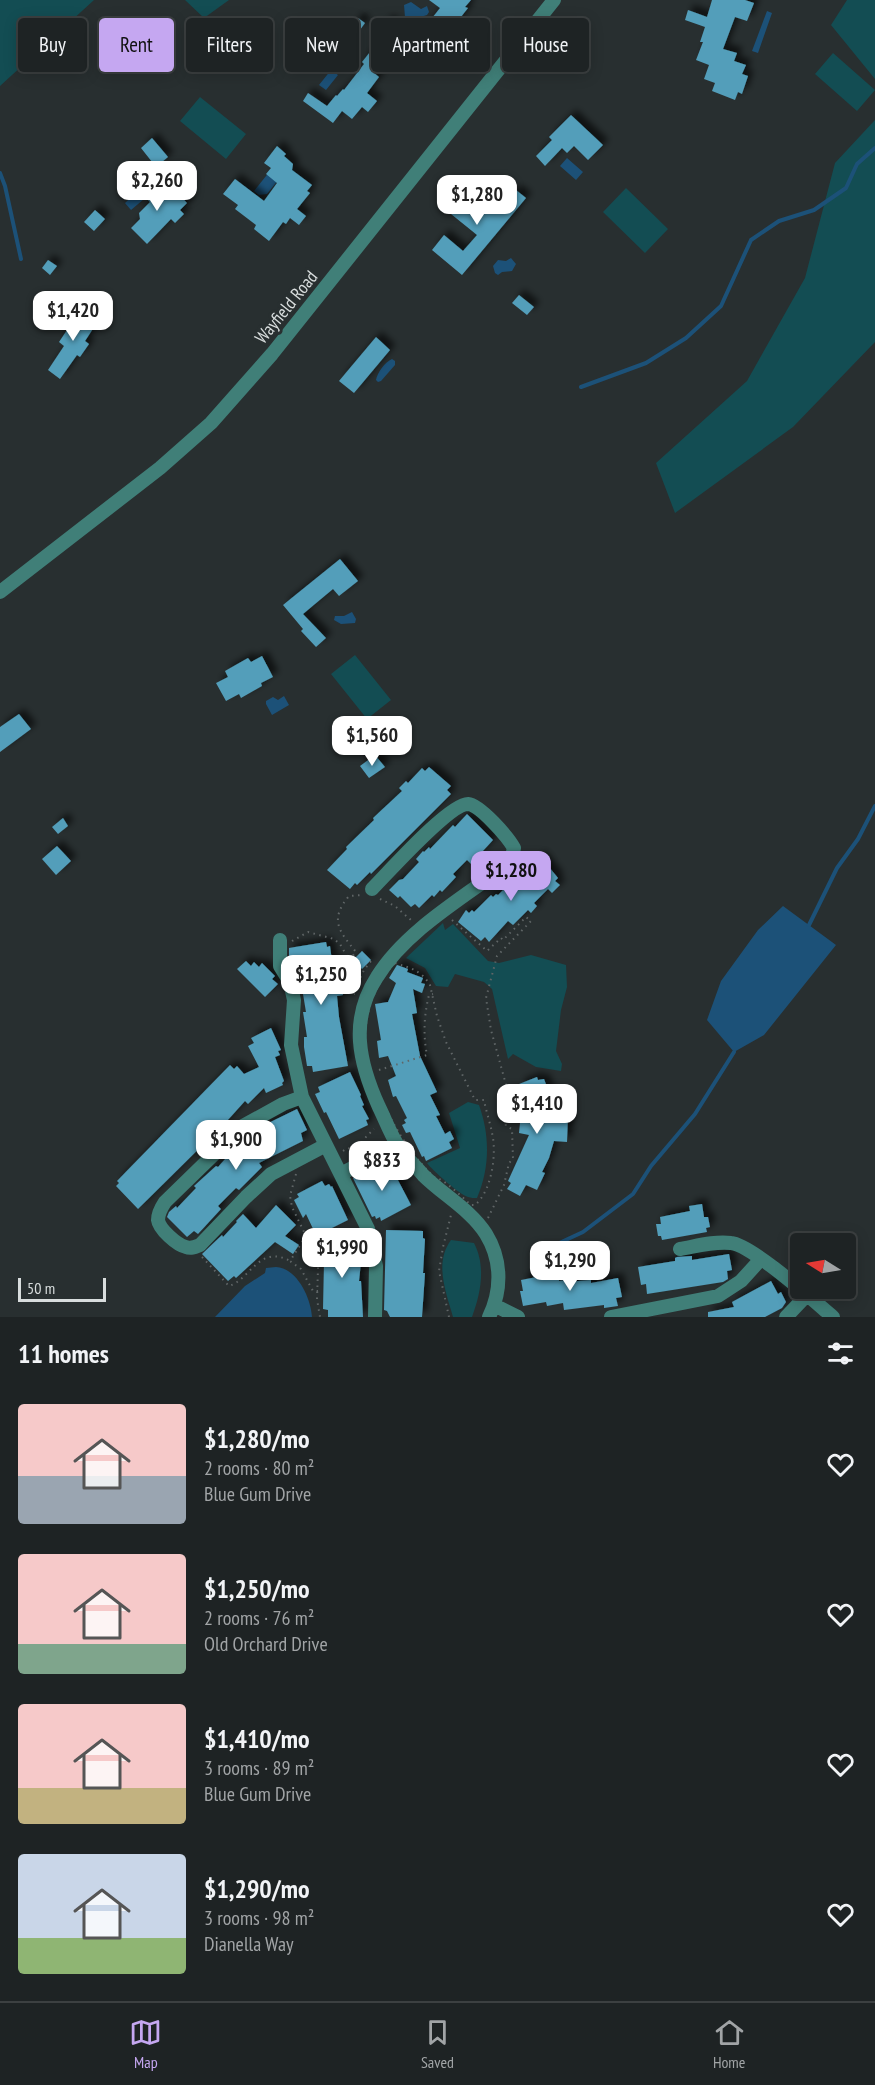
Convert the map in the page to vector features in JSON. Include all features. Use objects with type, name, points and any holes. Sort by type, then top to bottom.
[{"type":"street","name":"Wayfield Road","points":[[0,592],[160,468],[211,423],[272,354],[554,0]]},
{"type":"street","points":[[371,894],[440,820],[455,808],[466,804],[476,806],[509,838],[514,848],[511,860],[500,870],[419,923],[377,977],[366,1000],[360,1037],[361,1059],[368,1081],[397,1144],[424,1176],[477,1223],[487,1235],[496,1256],[498,1270],[498,1284],[491,1311],[518,1317]]},
{"type":"street","points":[[284,941],[279,966],[290,982],[294,1000],[291,1045],[302,1097],[365,1222],[376,1266],[375,1317]]},
{"type":"street","points":[[302,1097],[283,1104],[243,1126],[165,1202],[158,1220],[161,1227],[183,1247],[200,1245],[246,1197],[272,1174],[326,1145]]},
{"type":"street","points":[[340,1174],[397,1144]]},
{"type":"street","points":[[680,1249],[707,1244],[734,1243],[761,1259],[790,1283]]},
{"type":"street","points":[[611,1317],[718,1296],[741,1281],[761,1259]]},
{"type":"street","points":[[786,1317],[803,1299]]},
{"type":"street","points":[[810,1299],[833,1317]]},
{"type":"path","points":[[349,960],[356,952],[338,929],[338,917],[344,901],[349,896],[371,894],[395,906],[419,923]]},
{"type":"path","points":[[448,916],[487,951],[501,938],[503,940],[526,917],[531,921],[497,956],[486,998],[491,1030],[508,1092],[498,1094],[506,1126],[512,1129],[513,1159],[508,1163],[504,1185],[487,1221]]},
{"type":"path","points":[[284,941],[308,932],[334,939],[354,969],[354,994],[357,994]]},
{"type":"path","points":[[394,963],[420,972],[430,985],[446,1042],[475,1100],[484,1100],[493,1135],[493,1173],[479,1202],[471,1205],[442,1180],[433,1177],[410,1150],[377,1091],[370,1072],[365,1054],[368,1010],[387,971],[394,963]]},
{"type":"path","points":[[370,1072],[427,1055],[424,1017],[429,995],[433,994]]},
{"type":"path","points":[[338,1155],[348,1148],[357,1152],[362,1151],[364,1139],[376,1126],[380,1128]]},
{"type":"path","points":[[296,1169],[290,1196],[292,1207],[306,1236]]},
{"type":"path","points":[[449,1317],[440,1271],[442,1247],[452,1211]]},
{"type":"path","points":[[290,1261],[306,1236]]},
{"type":"path","points":[[306,1236],[319,1239],[320,1317]]},
{"type":"path","points":[[198,1253],[229,1286],[256,1263],[267,1258],[280,1257],[301,1269],[313,1291],[318,1291]]},
{"type":"shaded area","points":[[0,0],[94,0],[74,18],[18,18],[18,70],[0,86]]},
{"type":"shaded area","points":[[185,0],[229,0],[204,18]]},
{"type":"shaded area","points":[[847,0],[875,0],[875,79],[831,25]]},
{"type":"shaded area","points":[[411,2],[421,9],[427,6],[429,12],[417,18],[407,18],[404,5]]},
{"type":"shaded area","points":[[767,11],[772,13],[758,53],[752,51]]},
{"type":"shaded area","points":[[833,53],[875,90],[857,111],[815,74]]},
{"type":"shaded area","points":[[329,72],[338,75],[326,90],[319,85]]},
{"type":"shaded area","points":[[200,97],[246,134],[226,159],[180,121]]},
{"type":"shaded area","points":[[875,120],[875,342],[793,427],[675,513],[656,463],[747,381],[805,278],[835,163]]},
{"type":"shaded area","points":[[567,158],[583,172],[576,180],[560,166]]},
{"type":"shaded area","points":[[270,171],[279,179],[267,194],[259,195],[254,191]]},
{"type":"shaded area","points":[[626,188],[668,229],[645,253],[603,212]]},
{"type":"shaded area","points":[[138,191],[144,199],[131,210],[125,203]]},
{"type":"shaded area","points":[[511,258],[516,264],[512,271],[498,275],[495,273],[493,266],[498,260],[506,261]]},
{"type":"shaded area","points":[[392,359],[395,365],[378,382],[376,380],[380,371]]},
{"type":"shaded area","points":[[352,612],[356,619],[355,623],[341,624],[334,620],[335,616],[344,616]]},
{"type":"shaded area","points":[[355,655],[391,700],[367,719],[331,674]]},
{"type":"shaded area","points":[[284,696],[289,705],[272,715],[266,701],[273,697],[278,700]]},
{"type":"shaded area","points":[[783,906],[836,945],[764,1035],[734,1052],[707,1020],[721,981],[758,930]]},
{"type":"shaded area","points":[[443,923],[445,930],[453,924],[488,961],[499,963],[531,955],[566,965],[567,987],[561,1010],[556,1051],[562,1064],[561,1071],[536,1067],[513,1054],[508,1059],[492,989],[484,982],[455,974],[448,987],[436,986],[425,968],[406,958]]},
{"type":"shaded area","points":[[468,1102],[479,1105],[487,1140],[484,1175],[477,1198],[468,1197],[459,1192],[427,1163],[460,1148],[449,1113]]},
{"type":"shaded area","points":[[451,1240],[474,1243],[478,1252],[481,1280],[472,1317],[453,1317],[447,1298],[442,1268],[443,1258]]},
{"type":"shaded area","points":[[276,1267],[290,1273],[302,1285],[309,1301],[312,1317],[215,1317],[245,1286],[265,1273],[266,1268]]},
{"type":"building","points":[[429,0],[471,0],[460,18],[432,18],[440,8]]},
{"type":"building","points":[[712,0],[745,0],[754,3],[747,21],[735,17],[723,49],[737,53],[734,61],[746,65],[742,74],[748,76],[742,94],[738,92],[735,100],[712,91],[715,83],[704,79],[709,65],[696,60],[703,42],[700,42],[705,27],[685,20],[688,10],[707,17]]},
{"type":"building","points":[[359,19],[365,23],[359,29]]},
{"type":"building","points":[[371,53],[371,72],[375,72],[379,77],[367,93],[377,101],[368,112],[362,107],[352,119],[342,111],[333,123],[303,101],[308,93],[327,106],[359,72],[364,64],[362,62]]},
{"type":"building","points":[[571,115],[603,145],[588,160],[574,146],[567,153],[562,148],[545,166],[536,156],[552,140],[549,137]]},
{"type":"building","points":[[152,138],[168,157],[156,167],[141,148]]},
{"type":"building","points":[[277,146],[293,164],[292,170],[312,185],[307,191],[310,193],[297,209],[306,216],[299,225],[290,218],[286,224],[283,222],[269,241],[254,229],[256,225],[235,209],[238,205],[223,194],[235,179],[264,201],[277,183],[266,174],[271,168],[264,163]]},
{"type":"building","points":[[147,181],[166,199],[175,190],[187,203],[180,210],[184,214],[175,223],[171,219],[147,244],[131,228],[140,219],[139,213],[150,202],[138,190]]},
{"type":"building","points":[[475,185],[502,207],[516,190],[526,198],[462,275],[432,250],[444,235],[463,251],[477,235],[451,214]]},
{"type":"building","points":[[95,210],[105,219],[94,231],[84,222]]},
{"type":"building","points":[[48,260],[57,266],[50,275],[42,268]]},
{"type":"building","points":[[519,295],[534,307],[527,315],[512,303]]},
{"type":"building","points":[[78,308],[98,321],[85,341],[89,344],[80,357],[77,355],[60,379],[48,370],[64,346],[59,342]]},
{"type":"building","points":[[376,337],[390,350],[354,393],[339,381]]},
{"type":"building","points":[[340,559],[358,581],[339,596],[333,589],[303,614],[326,638],[316,647],[301,631],[303,629],[283,605]]},
{"type":"building","points":[[262,656],[273,677],[241,698],[239,694],[226,701],[216,683],[228,677],[225,671],[248,658],[251,662]]},
{"type":"building","points":[[19,714],[31,729],[0,752],[0,727]]},
{"type":"building","points":[[375,755],[385,767],[369,778],[360,766]]},
{"type":"building","points":[[429,767],[451,786],[447,790],[451,794],[371,874],[370,872],[350,889],[327,870],[347,849],[346,847],[374,820],[373,818],[402,791],[399,788],[406,781],[408,783],[422,768],[425,771]]},
{"type":"building","points":[[467,814],[493,840],[471,864],[467,860],[453,874],[456,877],[442,892],[440,890],[434,897],[432,895],[419,908],[415,904],[411,907],[400,896],[398,898],[389,890],[419,862],[416,859],[423,851],[429,847],[430,849]]},
{"type":"building","points":[[63,818],[68,826],[58,834],[52,827]]},
{"type":"building","points":[[57,846],[71,861],[56,875],[42,859]]},
{"type":"building","points":[[540,856],[558,878],[555,881],[560,885],[552,893],[548,889],[534,903],[537,906],[531,913],[528,910],[513,925],[508,921],[489,942],[485,937],[481,941],[458,922],[466,910],[469,913],[472,910],[474,912],[491,895],[493,897],[498,895],[513,880],[516,883]]},
{"type":"building","points":[[326,942],[327,947],[330,946],[332,961],[335,961],[336,966],[339,965],[343,995],[337,996],[348,1066],[313,1072],[312,1066],[307,1066],[304,1047],[304,1037],[307,1037],[303,1012],[306,1012],[300,976],[298,976],[295,957],[289,958],[289,948]]},
{"type":"building","points":[[362,951],[371,960],[362,969],[353,960]]},
{"type":"building","points":[[246,961],[251,966],[254,962],[259,967],[262,963],[275,976],[272,979],[278,984],[265,997],[237,969]]},
{"type":"building","points":[[397,965],[423,978],[421,983],[425,984],[422,993],[413,989],[417,1013],[412,1014],[420,1056],[437,1092],[430,1095],[440,1115],[436,1116],[445,1134],[450,1131],[454,1139],[449,1142],[452,1148],[426,1161],[410,1132],[406,1133],[402,1125],[406,1123],[404,1120],[407,1118],[396,1096],[393,1097],[388,1080],[396,1076],[388,1056],[379,1058],[377,1041],[381,1040],[375,1004],[388,1002],[396,983],[389,978]]},
{"type":"building","points":[[271,1028],[281,1050],[278,1051],[280,1055],[275,1057],[284,1081],[283,1085],[266,1093],[264,1088],[248,1104],[245,1101],[138,1209],[116,1186],[119,1183],[117,1181],[230,1065],[234,1069],[237,1066],[244,1074],[259,1067],[248,1046],[254,1043],[251,1038]]},
{"type":"building","points":[[350,1072],[369,1119],[366,1120],[368,1125],[339,1139],[315,1094],[320,1092],[318,1087]]},
{"type":"building","points":[[537,1077],[538,1080],[544,1079],[557,1113],[568,1114],[567,1142],[554,1141],[542,1172],[545,1173],[537,1190],[526,1185],[520,1196],[507,1189],[511,1183],[508,1181],[529,1135],[519,1133],[521,1113],[526,1114],[519,1084]]},
{"type":"building","points":[[297,1109],[307,1130],[301,1133],[303,1141],[259,1163],[262,1167],[239,1190],[236,1188],[218,1206],[221,1209],[198,1234],[194,1231],[187,1237],[167,1217],[169,1212],[176,1206],[177,1208],[196,1188],[194,1186],[216,1166],[218,1167],[248,1133]]},
{"type":"building","points":[[386,1161],[411,1205],[381,1221],[380,1217],[376,1219],[375,1216],[372,1217],[353,1178]]},
{"type":"building","points":[[322,1181],[325,1186],[329,1184],[332,1186],[348,1220],[324,1232],[324,1229],[315,1233],[306,1214],[303,1218],[294,1200],[299,1197],[297,1194]]},
{"type":"building","points":[[702,1204],[704,1217],[708,1217],[710,1227],[706,1228],[707,1232],[662,1240],[661,1236],[658,1236],[656,1224],[661,1224],[660,1217],[690,1211],[689,1206]]},
{"type":"building","points":[[276,1205],[296,1225],[285,1236],[299,1245],[293,1254],[275,1242],[236,1278],[234,1276],[228,1281],[202,1254],[222,1235],[223,1237],[243,1214],[256,1228]]},
{"type":"building","points":[[386,1230],[423,1231],[425,1239],[423,1273],[425,1273],[422,1317],[390,1317],[384,1310]]},
{"type":"building","points":[[323,1239],[355,1240],[355,1250],[362,1253],[359,1281],[361,1281],[363,1317],[328,1317],[328,1310],[323,1309],[324,1262],[330,1265],[323,1251]]},
{"type":"building","points":[[729,1254],[732,1270],[727,1271],[728,1279],[723,1282],[647,1294],[646,1284],[641,1285],[638,1267],[675,1261],[677,1257],[692,1256],[692,1260]]},
{"type":"building","points":[[558,1273],[559,1281],[566,1280],[566,1282],[591,1280],[591,1283],[618,1278],[622,1297],[616,1298],[618,1306],[604,1308],[604,1305],[564,1310],[563,1303],[547,1306],[546,1302],[523,1306],[520,1291],[523,1291],[521,1280]]},
{"type":"building","points":[[771,1281],[778,1294],[781,1292],[786,1302],[782,1308],[765,1317],[708,1317],[708,1312],[734,1307],[732,1302]]},
{"type":"waterway","points":[[581,387],[646,363],[686,338],[721,306],[751,240],[779,221],[814,210],[846,188],[857,164],[875,148]]},
{"type":"waterway","points":[[0,173],[21,259]]},
{"type":"waterway","points":[[809,925],[837,868],[858,839],[875,806]]},
{"type":"waterway","points":[[540,1252],[583,1232],[633,1194],[651,1166],[695,1114],[734,1052]]}]
